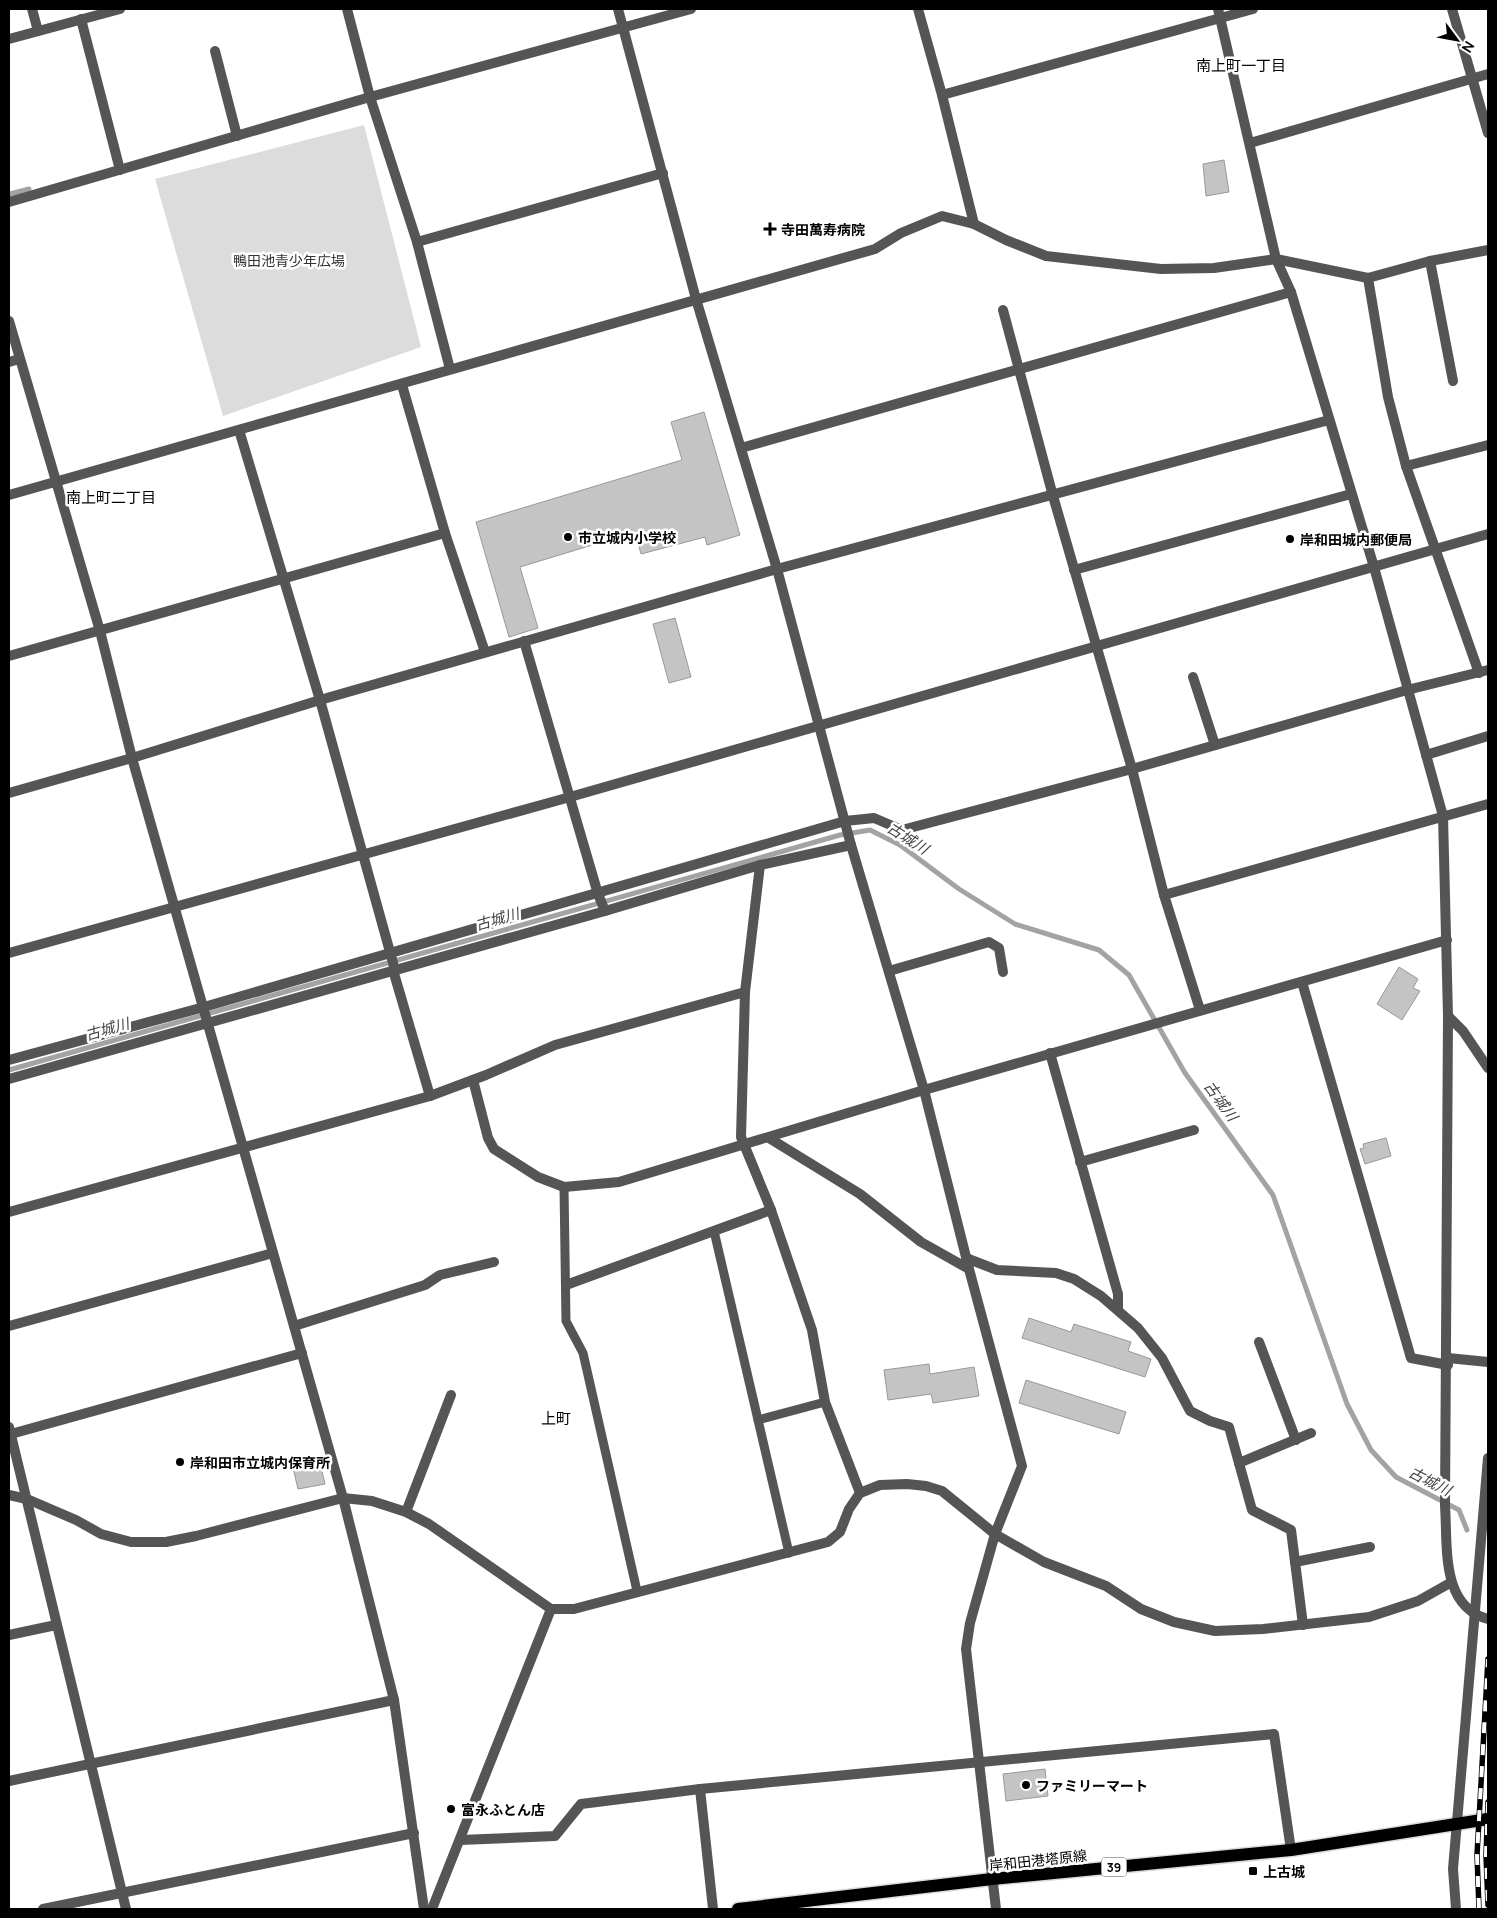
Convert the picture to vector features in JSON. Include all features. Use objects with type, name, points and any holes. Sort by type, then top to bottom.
[{"type":"main road","name":"岸和田港塔原線","points":[[738,1909],[992,1879],[1292,1850],[1488,1819]]},
{"type":"street","points":[[32,9],[38,31]]},
{"type":"street","points":[[9,39],[120,9]]},
{"type":"street","points":[[347,9],[370,98],[417,242],[450,369]]},
{"type":"street","points":[[618,9],[696,299],[777,569],[851,844],[924,1090],[966,1258],[1022,1466],[995,1534],[970,1623],[966,1649],[996,1909]]},
{"type":"street","points":[[9,202],[370,98],[691,9]]},
{"type":"street","points":[[918,9],[942,95],[974,224]]},
{"type":"street","points":[[942,95],[1219,14],[1253,9]]},
{"type":"street","points":[[1452,9],[1488,133]]},
{"type":"street","points":[[1219,14],[1276,259],[1290,292],[1374,567],[1443,816],[1448,1016],[1448,1361],[1445,1506],[1450,1583],[1460,1602],[1474,1615],[1488,1619]]},
{"type":"street","points":[[81,19],[120,170]]},
{"type":"street","points":[[215,51],[237,136]]},
{"type":"street","points":[[1250,143],[1488,74]]},
{"type":"street","points":[[417,242],[662,173]]},
{"type":"street","points":[[9,495],[402,385],[450,369],[875,249],[901,233],[942,216],[974,224],[1006,240],[1046,256],[1161,269],[1214,268],[1276,259],[1368,278],[1430,261],[1488,250]]},
{"type":"street","points":[[1430,261],[1453,382]]},
{"type":"street","points":[[9,1060],[598,894],[845,822],[874,818],[902,830],[1132,769],[1407,690],[1484,671],[1434,549],[1406,466],[1388,397],[1368,278]]},
{"type":"street","points":[[741,448],[1290,292]]},
{"type":"street","points":[[1004,310],[1053,496],[1132,769],[1164,895],[1200,1010]]},
{"type":"street","points":[[9,321],[100,631],[132,758],[343,1498],[394,1700],[424,1909]]},
{"type":"street","points":[[9,362],[19,359]]},
{"type":"street","points":[[402,385],[445,533],[485,652]]},
{"type":"street","points":[[9,793],[132,758],[320,700],[777,569],[1329,420]]},
{"type":"street","points":[[239,430],[320,700],[361,855],[430,1096]]},
{"type":"street","points":[[1406,466],[1488,445]]},
{"type":"street","points":[[1074,570],[1352,494]]},
{"type":"street","points":[[9,656],[445,533]]},
{"type":"street","points":[[9,953],[570,796],[1488,534]]},
{"type":"street","points":[[524,641],[598,894],[606,911]]},
{"type":"street","points":[[1193,677],[1215,745]]},
{"type":"street","points":[[1426,756],[1488,736]]},
{"type":"street","points":[[1164,895],[1488,804]]},
{"type":"street","points":[[9,1079],[606,911],[760,865],[851,844]]},
{"type":"street","points":[[760,865],[745,992],[741,1137],[771,1210],[812,1330],[825,1402],[860,1493]]},
{"type":"street","points":[[473,1080],[488,1138],[494,1149],[538,1176],[564,1187],[619,1182],[1050,1053],[1447,940]]},
{"type":"street","points":[[889,971],[990,942],[999,948],[1003,972]]},
{"type":"street","points":[[1302,982],[1412,1358],[1488,1362]]},
{"type":"street","points":[[9,1212],[430,1096],[555,1045],[745,992]]},
{"type":"street","points":[[1448,1016],[1463,1031],[1488,1068]]},
{"type":"street","points":[[1050,1053],[1118,1294],[1118,1310]]},
{"type":"street","points":[[1080,1162],[1194,1130]]},
{"type":"street","points":[[769,1138],[860,1194],[921,1242],[969,1268]]},
{"type":"street","points":[[566,1285],[771,1210]]},
{"type":"street","points":[[9,1326],[273,1253]]},
{"type":"street","points":[[966,1258],[997,1270],[1056,1273],[1102,1296],[1138,1328],[1162,1358],[1190,1411],[1210,1421],[1229,1427],[1252,1510],[1291,1530],[1303,1625]]},
{"type":"street","points":[[294,1326],[425,1285],[440,1275],[494,1262]]},
{"type":"street","points":[[1259,1342],[1296,1440]]},
{"type":"street","points":[[126,1909],[10,1431],[302,1353]]},
{"type":"street","points":[[406,1512],[451,1395]]},
{"type":"street","points":[[1239,1463],[1312,1433]]},
{"type":"street","points":[[1456,1909],[1453,1869],[1456,1824],[1488,1458]]},
{"type":"street","points":[[9,1495],[27,1499],[76,1520],[101,1534],[131,1542],[166,1542],[196,1536],[343,1498],[372,1501],[406,1512],[429,1524],[551,1609],[574,1609],[828,1542],[840,1532],[849,1509],[860,1493],[880,1485],[926,1486],[942,1492],[995,1534],[1044,1562],[1106,1586],[1141,1609],[1174,1622],[1215,1630],[1263,1629],[1369,1617],[1418,1601],[1450,1583]]},
{"type":"street","points":[[1295,1562],[1370,1547]]},
{"type":"street","points":[[432,1909],[551,1609]]},
{"type":"street","points":[[9,1635],[56,1624]]},
{"type":"street","points":[[9,1781],[394,1700]]},
{"type":"street","points":[[460,1840],[555,1836],[581,1804],[980,1761],[1274,1734],[1292,1850]]},
{"type":"street","points":[[700,1790],[713,1909]]},
{"type":"street","points":[[43,1909],[414,1833]]},
{"type":"lane","points":[[564,1187],[566,1321],[583,1353],[637,1591]]},
{"type":"lane","points":[[714,1231],[789,1553]]},
{"type":"lane","points":[[758,1420],[825,1402]]},
{"type":"green space","name":"鴨田池青少年広場","points":[[364,125],[421,347],[223,416],[155,179]]},
{"type":"building","points":[[1224,160],[1229,192],[1206,196],[1203,164]]},
{"type":"building","points":[[704,412],[740,535],[707,545],[705,537],[641,554],[635,532],[520,567],[538,628],[509,637],[476,522],[682,460],[671,422]]},
{"type":"building","points":[[675,618],[691,677],[669,683],[653,624]]},
{"type":"building","points":[[1399,967],[1418,979],[1413,988],[1420,991],[1402,1020],[1377,1004]]},
{"type":"building","points":[[1386,1138],[1391,1156],[1365,1164],[1360,1149],[1364,1148],[1363,1144]]},
{"type":"building","points":[[1029,1318],[1071,1332],[1074,1324],[1131,1342],[1128,1351],[1151,1359],[1145,1377],[1022,1338]]},
{"type":"building","points":[[929,1364],[930,1374],[974,1367],[979,1396],[933,1403],[931,1394],[888,1400],[884,1370]]},
{"type":"building","points":[[1026,1380],[1126,1412],[1119,1434],[1019,1403]]},
{"type":"building","points":[[321,1467],[325,1484],[298,1489],[293,1468]]},
{"type":"building","name":"ファミリーマート","points":[[1045,1769],[1048,1796],[1006,1801],[1003,1774]]},
{"type":"waterway","points":[[10,194],[29,189]]},
{"type":"waterway","name":"古城川","points":[[9,1070],[840,835],[870,830],[900,845],[959,889],[1015,924],[1099,950],[1129,975],[1185,1073],[1273,1195],[1347,1404],[1371,1450],[1396,1477],[1459,1510],[1467,1530]]},
{"type":"railway","points":[[1479,1909],[1477,1855],[1488,1659]]},
{"type":"railway","points":[[1488,1802],[1486,1855],[1488,1905]]},
{"type":"place","name":"寺田萬寿病院","points":[[770,229]]},
{"type":"place","name":"市立城内小学校","points":[[568,537]]},
{"type":"place","name":"岸和田城内郵便局","points":[[1290,539]]},
{"type":"place","name":"岸和田市立城内保育所","points":[[180,1462]]},
{"type":"place","name":"ファミリーマート","points":[[1026,1785]]},
{"type":"place","name":"富永ふとん店","points":[[451,1809]]},
{"type":"place","name":"上古城","points":[[1253,1871]]},
{"type":"district","name":"南上町一丁目","points":[[1241,65]]},
{"type":"district","name":"南上町二丁目","points":[[111,497]]},
{"type":"district","name":"上町","points":[[556,1418]]}]
